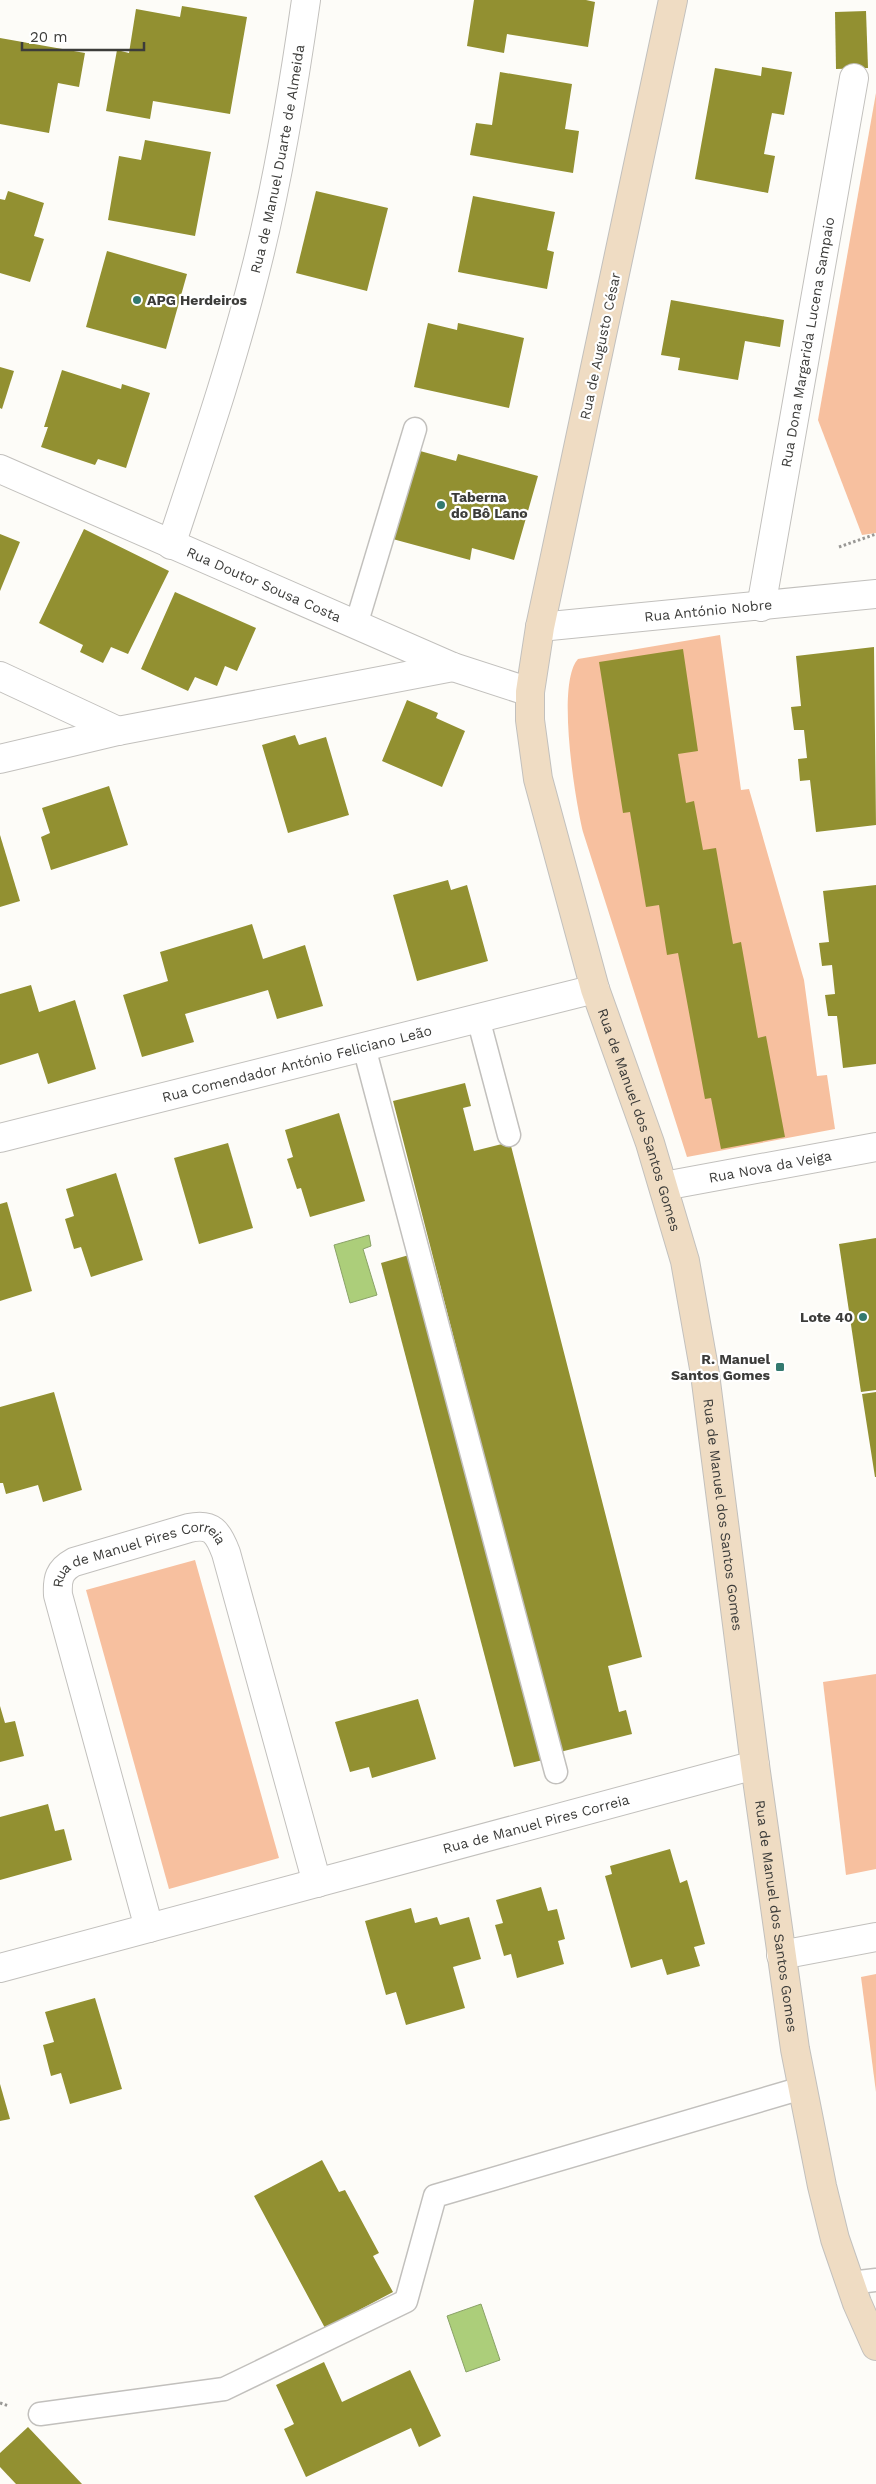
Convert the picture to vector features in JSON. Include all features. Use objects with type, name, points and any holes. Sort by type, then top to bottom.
[{"type":"street","name":"Rua de Manuel Duarte de Almeida","points":[[172,544],[228,371],[255,272],[281,152],[306,0]]},
{"type":"street","name":"Rua de Augusto César","points":[[530,692],[540,628],[673,0]]},
{"type":"street","name":"Rua Dona Margarida Lucena Sampaio","points":[[760,607],[854,78]]},
{"type":"street","name":"Rua Doutor Sousa Costa","points":[[0,468],[453,667],[530,692]]},
{"type":"street","name":"Rua António Nobre","points":[[540,628],[876,594]]},
{"type":"street","points":[[0,759],[118,731],[453,667]]},
{"type":"street","points":[[0,676],[118,731]]},
{"type":"street","name":"Rua de Manuel dos Santos Gomes","points":[[530,692],[530,720],[538,779],[595,989],[664,1186],[685,1261],[703,1364],[755,1765],[781,1955],[802,2088],[835,2239],[863,2281],[876,2346]]},
{"type":"street","name":"Rua Comendador António Feliciano Leão","points":[[0,1138],[595,989]]},
{"type":"street","name":"Rua Nova da Veiga","points":[[664,1186],[876,1147]]},
{"type":"street","name":"Rua de Manuel Pires Correia","points":[[149,1928],[58,1595],[58,1580],[63,1569],[74,1562],[189,1528],[202,1526],[214,1531],[226,1552],[317,1883]]},
{"type":"street","name":"Rua de Manuel Pires Correia","points":[[0,1968],[755,1765]]},
{"type":"street","points":[[781,1955],[876,1937]]},
{"type":"lane","points":[[356,625],[415,429]]},
{"type":"lane","points":[[478,1018],[509,1135]]},
{"type":"lane","points":[[364,1047],[556,1772]]},
{"type":"lane","points":[[40,2414],[224,2389],[406,2301],[435,2196],[802,2088]]},
{"type":"path","points":[[840,547],[876,534]]},
{"type":"shaded area","points":[[876,93],[876,533],[862,535],[818,420]]},
{"type":"shaded area","points":[[720,635],[741,790],[749,789],[804,980],[817,1076],[827,1075],[835,1129],[687,1157],[583,832],[569,742],[568,692],[572,672],[578,659]]},
{"type":"shaded area","points":[[369,1235],[371,1246],[363,1249],[377,1295],[350,1303],[334,1245]]},
{"type":"shaded area","points":[[195,1560],[279,1858],[169,1889],[86,1590]]},
{"type":"shaded area","points":[[876,1674],[876,1869],[846,1875],[823,1682]]},
{"type":"shaded area","points":[[876,1974],[876,2092],[861,1977]]},
{"type":"shaded area","points":[[481,2304],[500,2360],[466,2372],[447,2316]]},
{"type":"building","points":[[474,0],[586,0],[595,2],[588,47],[507,34],[504,53],[467,46]]},
{"type":"building","points":[[182,6],[247,17],[230,114],[153,101],[150,119],[106,111],[117,50],[129,53],[136,9],[180,17]]},
{"type":"building","points":[[866,11],[868,68],[836,69],[835,12]]},
{"type":"building","points":[[0,38],[85,53],[79,87],[58,83],[49,133],[0,124]]},
{"type":"building","points":[[762,67],[792,72],[784,115],[772,113],[768,133],[764,154],[775,156],[768,193],[695,179],[715,68],[761,76]]},
{"type":"building","points":[[500,72],[572,84],[565,129],[579,131],[573,173],[470,155],[476,123],[492,125]]},
{"type":"building","points":[[145,140],[211,152],[195,236],[108,220],[119,156],[141,160]]},
{"type":"building","points":[[8,191],[44,203],[34,236],[44,239],[30,282],[0,273],[0,199],[5,200]]},
{"type":"building","points":[[316,191],[388,208],[367,291],[296,273]]},
{"type":"building","points":[[473,196],[555,212],[547,250],[554,252],[547,289],[458,272]]},
{"type":"building","points":[[107,251],[187,274],[166,349],[86,327]]},
{"type":"building","points":[[671,300],[784,320],[780,347],[745,341],[738,380],[678,370],[680,358],[661,355]]},
{"type":"building","points":[[428,323],[457,330],[458,323],[524,338],[509,408],[414,387]]},
{"type":"building","points":[[0,367],[14,371],[2,409],[0,408]]},
{"type":"building","points":[[62,370],[121,389],[122,384],[150,393],[126,468],[98,459],[95,465],[41,447],[48,427],[44,427]]},
{"type":"building","points":[[413,449],[456,461],[458,454],[538,476],[514,560],[472,548],[470,560],[389,538]]},
{"type":"building","points":[[84,529],[169,571],[128,654],[111,647],[103,663],[80,652],[83,645],[39,623]]},
{"type":"building","points":[[0,534],[20,542],[0,591]]},
{"type":"building","points":[[175,592],[256,628],[237,671],[225,666],[217,686],[195,677],[188,691],[141,669]]},
{"type":"building","points":[[874,647],[876,825],[816,832],[810,780],[800,781],[798,759],[807,758],[804,730],[794,730],[791,707],[801,706],[796,656]]},
{"type":"building","points":[[683,649],[698,751],[678,754],[686,803],[694,801],[703,850],[716,848],[733,944],[741,942],[758,1038],[766,1036],[785,1137],[721,1149],[711,1098],[705,1099],[678,953],[667,955],[659,905],[646,907],[630,812],[623,813],[599,662]]},
{"type":"building","points":[[407,700],[438,713],[436,718],[465,731],[442,787],[382,761]]},
{"type":"building","points":[[295,735],[299,745],[326,737],[349,815],[288,833],[262,745]]},
{"type":"building","points":[[109,786],[128,845],[51,870],[41,837],[50,833],[42,808]]},
{"type":"building","points":[[0,835],[20,901],[0,907]]},
{"type":"building","points":[[448,880],[451,890],[467,885],[488,961],[417,981],[393,895]]},
{"type":"building","points":[[876,885],[876,1064],[843,1068],[837,1016],[828,1016],[825,995],[835,994],[832,965],[822,966],[819,943],[829,942],[823,891]]},
{"type":"building","points":[[252,924],[263,959],[305,945],[323,1006],[277,1019],[268,990],[185,1014],[194,1042],[142,1057],[123,995],[168,981],[160,952]]},
{"type":"building","points":[[31,985],[39,1012],[75,1000],[96,1069],[48,1084],[38,1053],[0,1065],[0,994]]},
{"type":"building","points":[[465,1083],[471,1106],[463,1108],[474,1151],[510,1142],[642,1657],[608,1666],[619,1712],[626,1710],[632,1734],[560,1752],[393,1101]]},
{"type":"building","points":[[339,1113],[365,1201],[310,1217],[301,1188],[297,1189],[287,1159],[293,1157],[285,1130]]},
{"type":"building","points":[[228,1143],[253,1228],[199,1244],[174,1158]]},
{"type":"building","points":[[116,1173],[143,1260],[91,1277],[81,1247],[74,1249],[65,1219],[74,1216],[66,1189]]},
{"type":"building","points":[[7,1202],[32,1291],[0,1301],[0,1204]]},
{"type":"building","name":"Lote 40","points":[[876,1238],[876,1390],[861,1392],[839,1244]]},
{"type":"building","points":[[409,1255],[543,1760],[514,1767],[381,1263]]},
{"type":"building","points":[[54,1392],[82,1490],[43,1502],[38,1485],[6,1494],[3,1483],[0,1483],[0,1407]]},
{"type":"building","points":[[876,1392],[876,1477],[875,1477],[862,1394]]},
{"type":"building","points":[[418,1699],[436,1759],[372,1778],[369,1767],[350,1772],[335,1722]]},
{"type":"building","points":[[0,1706],[5,1723],[15,1721],[24,1756],[0,1762]]},
{"type":"building","points":[[48,1804],[55,1831],[64,1829],[72,1860],[0,1880],[0,1817]]},
{"type":"building","points":[[670,1849],[680,1883],[687,1880],[705,1944],[694,1947],[700,1966],[667,1975],[662,1959],[631,1968],[605,1876],[612,1874],[610,1866]]},
{"type":"building","points":[[541,1887],[548,1911],[557,1909],[565,1939],[558,1941],[564,1964],[517,1978],[511,1954],[504,1956],[495,1925],[503,1923],[496,1900]]},
{"type":"building","points":[[411,1908],[415,1923],[437,1917],[440,1925],[469,1917],[481,1959],[453,1967],[465,2008],[406,2025],[396,1992],[386,1995],[365,1921]]},
{"type":"building","points":[[95,1998],[122,2089],[70,2104],[61,2073],[51,2076],[43,2045],[54,2042],[45,2012]]},
{"type":"building","points":[[0,2084],[10,2119],[0,2121]]},
{"type":"building","points":[[322,2160],[339,2192],[345,2190],[379,2253],[373,2256],[393,2292],[325,2328],[254,2196]]},
{"type":"building","points":[[324,2362],[342,2402],[410,2370],[441,2436],[419,2447],[411,2428],[306,2477],[284,2429],[294,2424],[276,2385]]},
{"type":"building","points":[[28,2427],[82,2484],[16,2484],[0,2467],[0,2453]]},
{"type":"place","name":"APG Herdeiros","points":[[137,300]]},
{"type":"place","name":"Taberna do Bô Lano","points":[[441,505]]},
{"type":"place","name":"Lote 40","points":[[863,1317]]},
{"type":"place","name":"R. Manuel Santos Gomes","points":[[780,1367]]}]
